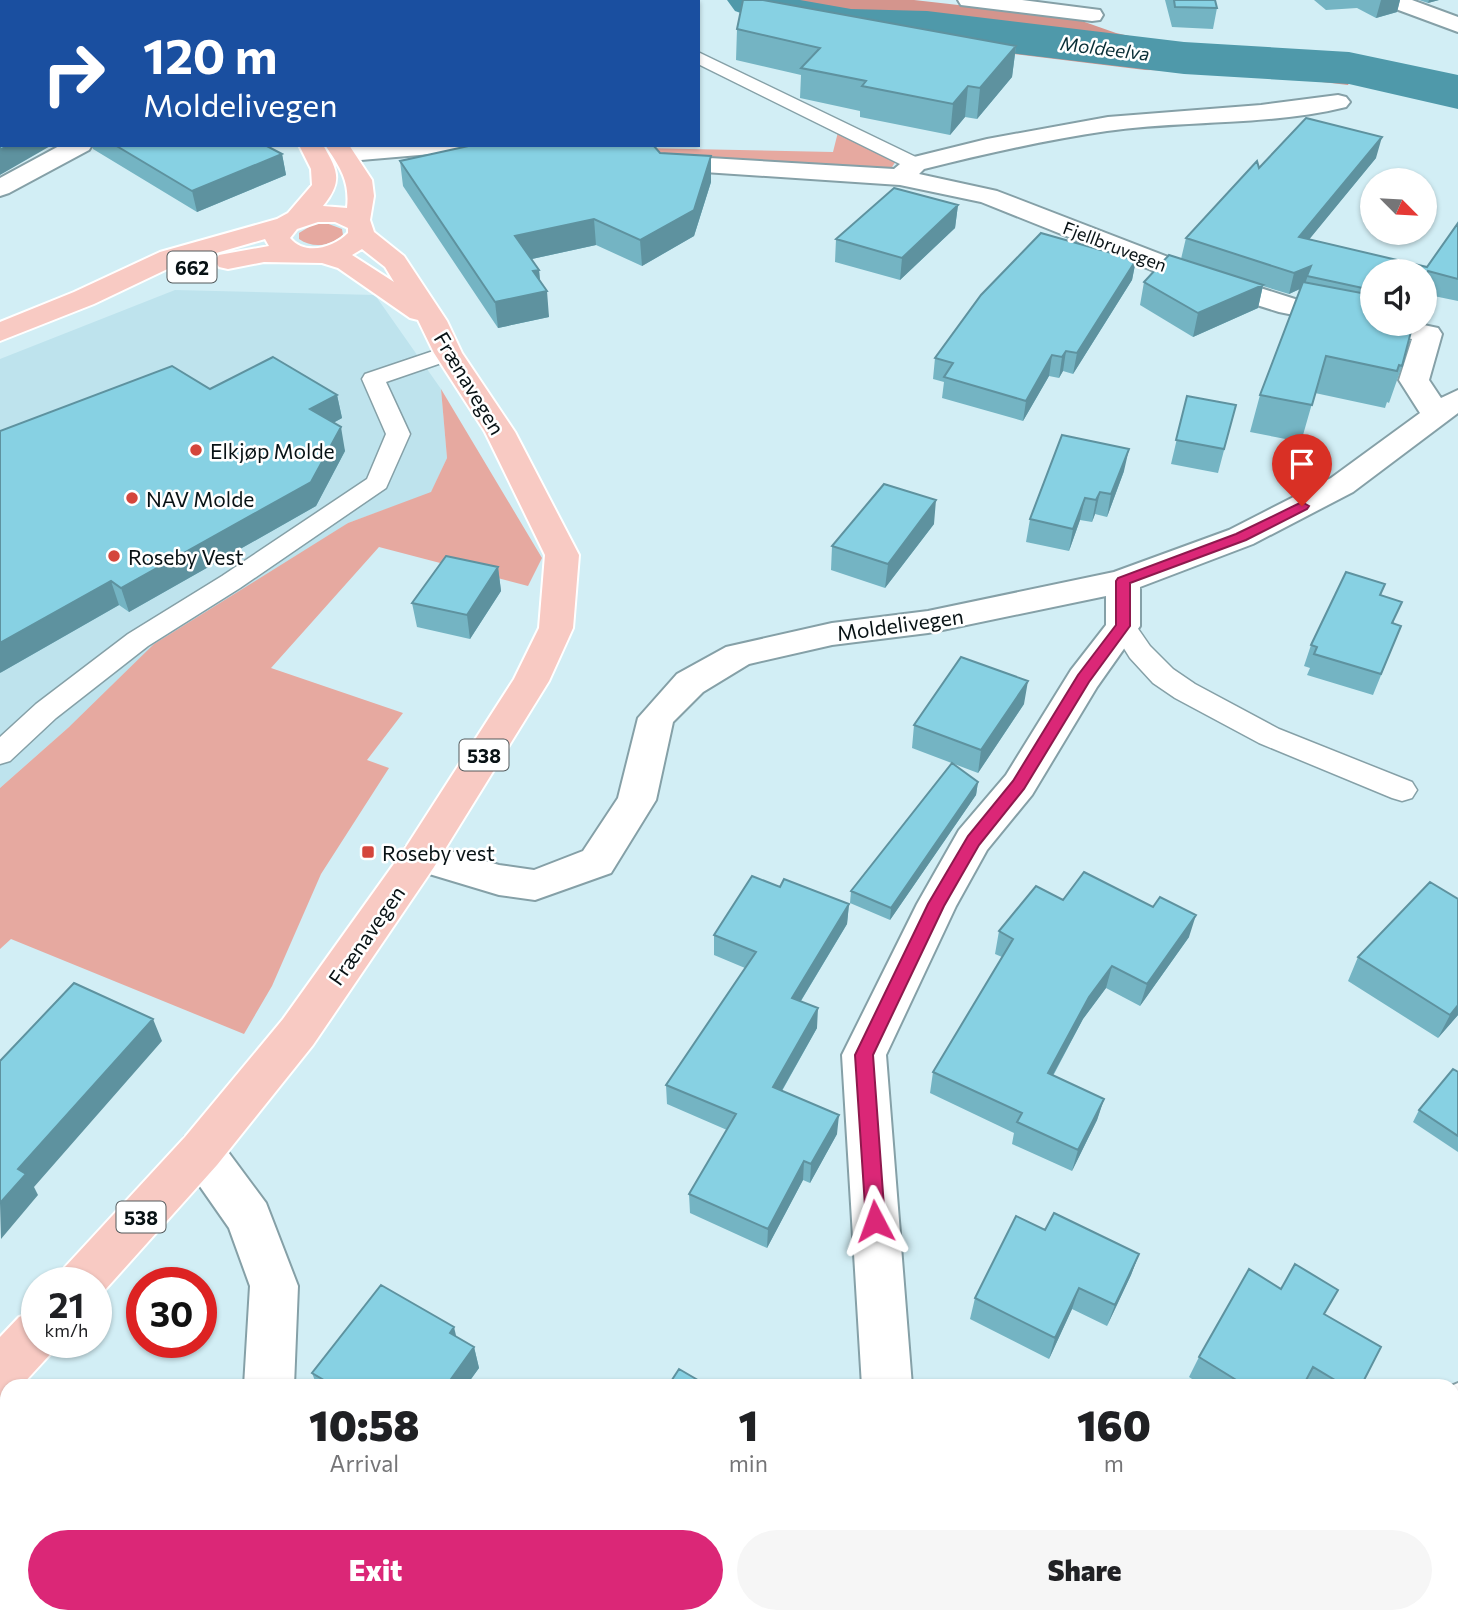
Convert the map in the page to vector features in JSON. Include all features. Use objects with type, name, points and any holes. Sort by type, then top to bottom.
[{"type":"main road","points":[[312,147],[325,169],[327,182],[315,200],[279,232],[279,243],[284,248],[312,255]]},
{"type":"main road","points":[[339,148],[361,180],[363,193],[359,228]]},
{"type":"main road","name":"662","points":[[0,332],[84,298],[169,258],[291,222],[327,213],[340,214],[359,228],[347,248],[312,255],[264,254],[183,269],[84,298]]},
{"type":"main road","name":"Frænavegen","points":[[96,1267],[201,1151],[298,1032],[421,858],[531,681],[556,628],[562,555],[500,432],[395,262],[359,228]]},
{"type":"main road","name":"Frænavegen","points":[[312,255],[347,262],[441,337]]},
{"type":"main road","points":[[0,1373],[21,1350]]},
{"type":"street","points":[[969,0],[1092,15]]},
{"type":"street","points":[[1393,0],[1438,8],[1458,25]]},
{"type":"street","name":"Fjellbruvegen","points":[[907,171],[986,146],[1108,124],[1338,102]]},
{"type":"street","points":[[0,188],[76,147]]},
{"type":"street","points":[[339,148],[361,153],[423,147]]},
{"type":"street","points":[[361,180],[376,167],[430,147]]},
{"type":"street","points":[[446,147],[534,154]]},
{"type":"street","name":"Fjellbruvegen","points":[[639,161],[907,171],[988,196],[1184,273],[1289,306],[1360,320]]},
{"type":"street","name":"Fjellbruvegen","points":[[1427,336],[1414,380],[1448,407]]},
{"type":"street","name":"Moldelivegen","points":[[421,858],[499,880],[535,885],[597,862],[637,800],[656,718],[690,683],[738,655],[832,634],[928,622],[1027,604],[1123,581],[1241,537],[1342,485],[1448,407]]},
{"type":"street","points":[[887,1379],[864,1055],[937,904],[974,840],[1018,785],[1084,679],[1123,626],[1123,581]]},
{"type":"street","points":[[201,1151],[249,1219],[274,1286],[269,1379]]},
{"type":"lane","points":[[700,58],[907,171]]},
{"type":"lane","points":[[0,754],[46,711],[138,640],[232,582],[377,483],[398,434],[373,379],[441,337]]},
{"type":"lane","points":[[1123,626],[1147,660],[1163,676],[1185,691],[1269,736],[1402,789]]},
{"type":"shaded area","points":[[780,0],[914,0],[1079,20],[1116,33],[1169,45],[1281,54],[1360,64],[1348,85],[1236,72],[1145,70],[917,42],[838,19],[813,7]]},
{"type":"shaded area","points":[[838,132],[896,161],[892,167],[866,172],[645,154],[640,148],[833,152]]},
{"type":"shaded area","points":[[326,223],[342,229],[343,235],[322,245],[299,239],[299,233],[314,224]]},
{"type":"shaded area","points":[[175,290],[375,295],[441,389],[447,458],[431,493],[348,523],[69,727],[0,788],[0,359]]},
{"type":"shaded area","points":[[441,389],[542,558],[528,586],[379,547],[271,668],[403,713],[367,760],[389,768],[321,874],[272,986],[244,1034],[11,939],[0,949],[0,788],[69,727],[154,644],[348,523],[431,492],[447,458]]},
{"type":"building","points":[[743,0],[763,0],[1016,46],[980,88],[968,86],[953,104],[862,86],[866,81],[801,68],[820,48],[737,29]]},
{"type":"building","points":[[1174,0],[1215,0],[1217,8],[1175,7]]},
{"type":"building","points":[[1306,118],[1382,137],[1299,237],[1393,259],[1360,259],[1360,287],[1307,276],[1311,266],[1294,273],[1186,238],[1257,161],[1259,168]]},
{"type":"building","points":[[118,147],[269,147],[282,154],[192,191]]},
{"type":"building","points":[[464,147],[655,147],[660,153],[711,156],[694,210],[640,240],[594,219],[515,236],[539,270],[533,271],[547,291],[495,302],[400,161]]},
{"type":"building","points":[[894,188],[958,205],[902,258],[836,239]]},
{"type":"building","points":[[1458,223],[1458,279],[1437,273],[1437,259],[1433,259]]},
{"type":"building","points":[[1041,233],[1136,260],[1077,353],[1066,351],[1062,357],[1052,355],[1026,401],[944,377],[953,363],[935,358],[981,295]]},
{"type":"building","points":[[1169,255],[1263,285],[1198,313],[1144,282]]},
{"type":"building","points":[[1303,282],[1360,293],[1360,336],[1410,336],[1402,366],[1399,365],[1397,371],[1326,356],[1312,405],[1260,395]]},
{"type":"building","name":"Roseby Vest","points":[[273,357],[337,395],[310,409],[341,427],[311,482],[121,588],[111,581],[0,643],[0,431],[172,366],[210,389]]},
{"type":"building","points":[[1187,396],[1236,405],[1224,449],[1176,440]]},
{"type":"building","points":[[1062,435],[1129,449],[1111,494],[1100,492],[1096,500],[1085,498],[1073,529],[1030,519]]},
{"type":"building","points":[[884,484],[936,500],[888,564],[832,546]]},
{"type":"building","points":[[446,556],[498,567],[467,615],[412,603]]},
{"type":"building","points":[[1346,572],[1385,584],[1380,595],[1402,602],[1392,623],[1401,626],[1381,674],[1314,654],[1317,647],[1311,645]]},
{"type":"building","points":[[961,657],[1028,681],[981,750],[914,725]]},
{"type":"building","points":[[952,763],[978,782],[891,908],[851,891]]},
{"type":"building","points":[[1084,872],[1153,907],[1160,897],[1196,915],[1147,984],[1112,966],[1089,997],[1048,1073],[1104,1099],[1078,1150],[1017,1122],[1022,1113],[933,1072],[1013,939],[999,931],[1036,886],[1063,900]]},
{"type":"building","points":[[752,876],[780,887],[784,879],[849,904],[792,998],[818,1008],[773,1087],[839,1115],[811,1164],[804,1161],[768,1229],[689,1194],[736,1114],[666,1085],[756,952],[714,935]]},
{"type":"building","points":[[1430,882],[1458,899],[1458,1005],[1450,1015],[1358,957]]},
{"type":"building","points":[[74,983],[153,1019],[18,1169],[26,1174],[0,1203],[0,1061]]},
{"type":"building","points":[[1453,1069],[1458,1072],[1458,1136],[1419,1110]]},
{"type":"building","points":[[1054,1213],[1139,1254],[1115,1305],[1079,1288],[1055,1338],[975,1298],[1016,1216],[1045,1230]]},
{"type":"building","points":[[1295,1264],[1338,1290],[1324,1314],[1381,1347],[1365,1379],[1333,1379],[1313,1367],[1307,1379],[1235,1379],[1199,1357],[1249,1269],[1281,1289]]},
{"type":"building","points":[[381,1285],[454,1327],[450,1333],[474,1347],[451,1379],[322,1379],[312,1373]]},
{"type":"building","points":[[679,1369],[696,1379],[673,1379]]},
{"type":"waterway","name":"Moldeelva","points":[[753,0],[800,18],[851,25],[927,27],[1184,58],[1349,68],[1458,92]]},
{"type":"place","name":"Elkjøp Molde","points":[[196,450]]},
{"type":"place","name":"NAV Molde","points":[[132,498]]},
{"type":"place","name":"Roseby Vest","points":[[114,556]]},
{"type":"place","name":"Roseby vest","points":[[368,852]]},
{"type":"route","points":[[875,1221],[864,1055],[937,904],[974,840],[1018,785],[1084,679],[1123,626],[1123,581],[1241,537],[1302,506]]}]
